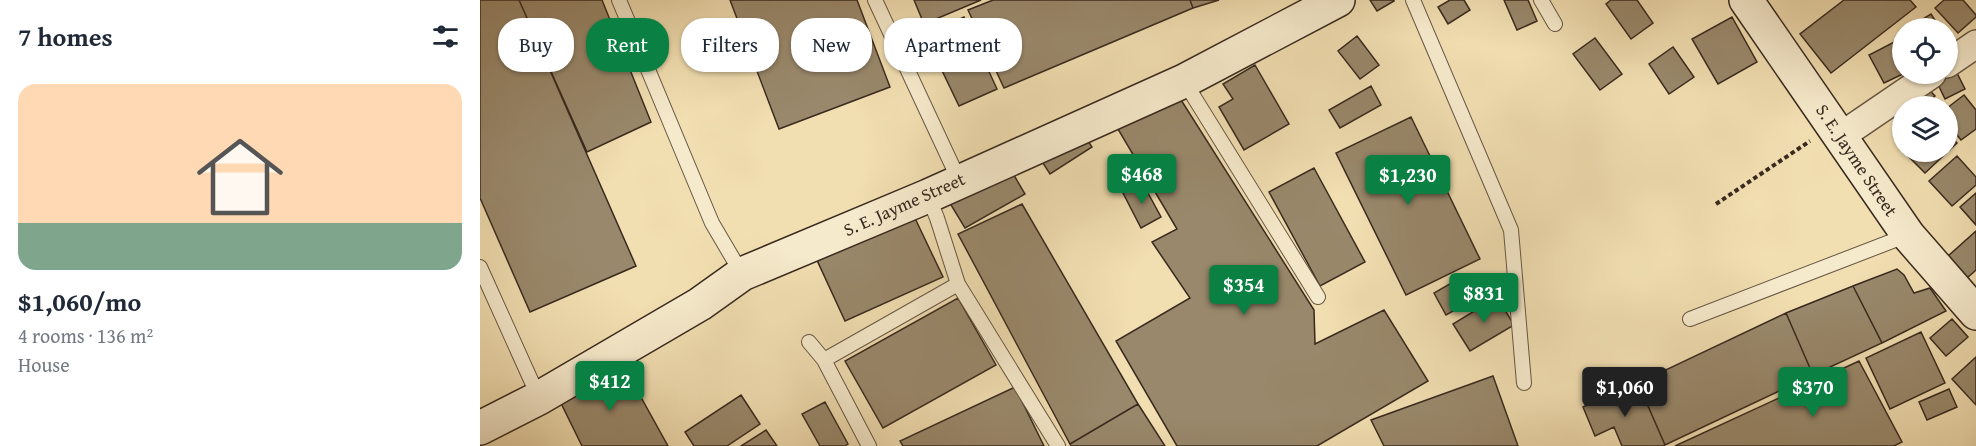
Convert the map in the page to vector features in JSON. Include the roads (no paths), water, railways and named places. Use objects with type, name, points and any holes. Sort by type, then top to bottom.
[{"type":"street","name":"S. E. Jayme Street","points":[[1746,0],[1908,235],[1976,313]]},
{"type":"street","name":"S. E. Jayme Street","points":[[480,428],[539,398],[700,304],[742,274],[928,196],[959,180],[1184,81],[1332,1]]},
{"type":"street","points":[[1958,56],[1976,44]]},
{"type":"street","points":[[1837,130],[1915,84]]},
{"type":"lane","points":[[620,0],[712,223],[742,274]]},
{"type":"lane","points":[[875,0],[959,180]]},
{"type":"lane","points":[[1413,0],[1511,230],[1524,383]]},
{"type":"lane","points":[[1541,0],[1555,24]]},
{"type":"lane","points":[[1184,81],[1318,297]]},
{"type":"lane","points":[[928,196],[958,284],[1058,446]]},
{"type":"lane","points":[[1690,319],[1908,235]]},
{"type":"lane","points":[[480,267],[539,398]]},
{"type":"lane","points":[[824,360],[958,284]]},
{"type":"lane","points":[[809,342],[824,360],[869,446]]}]
